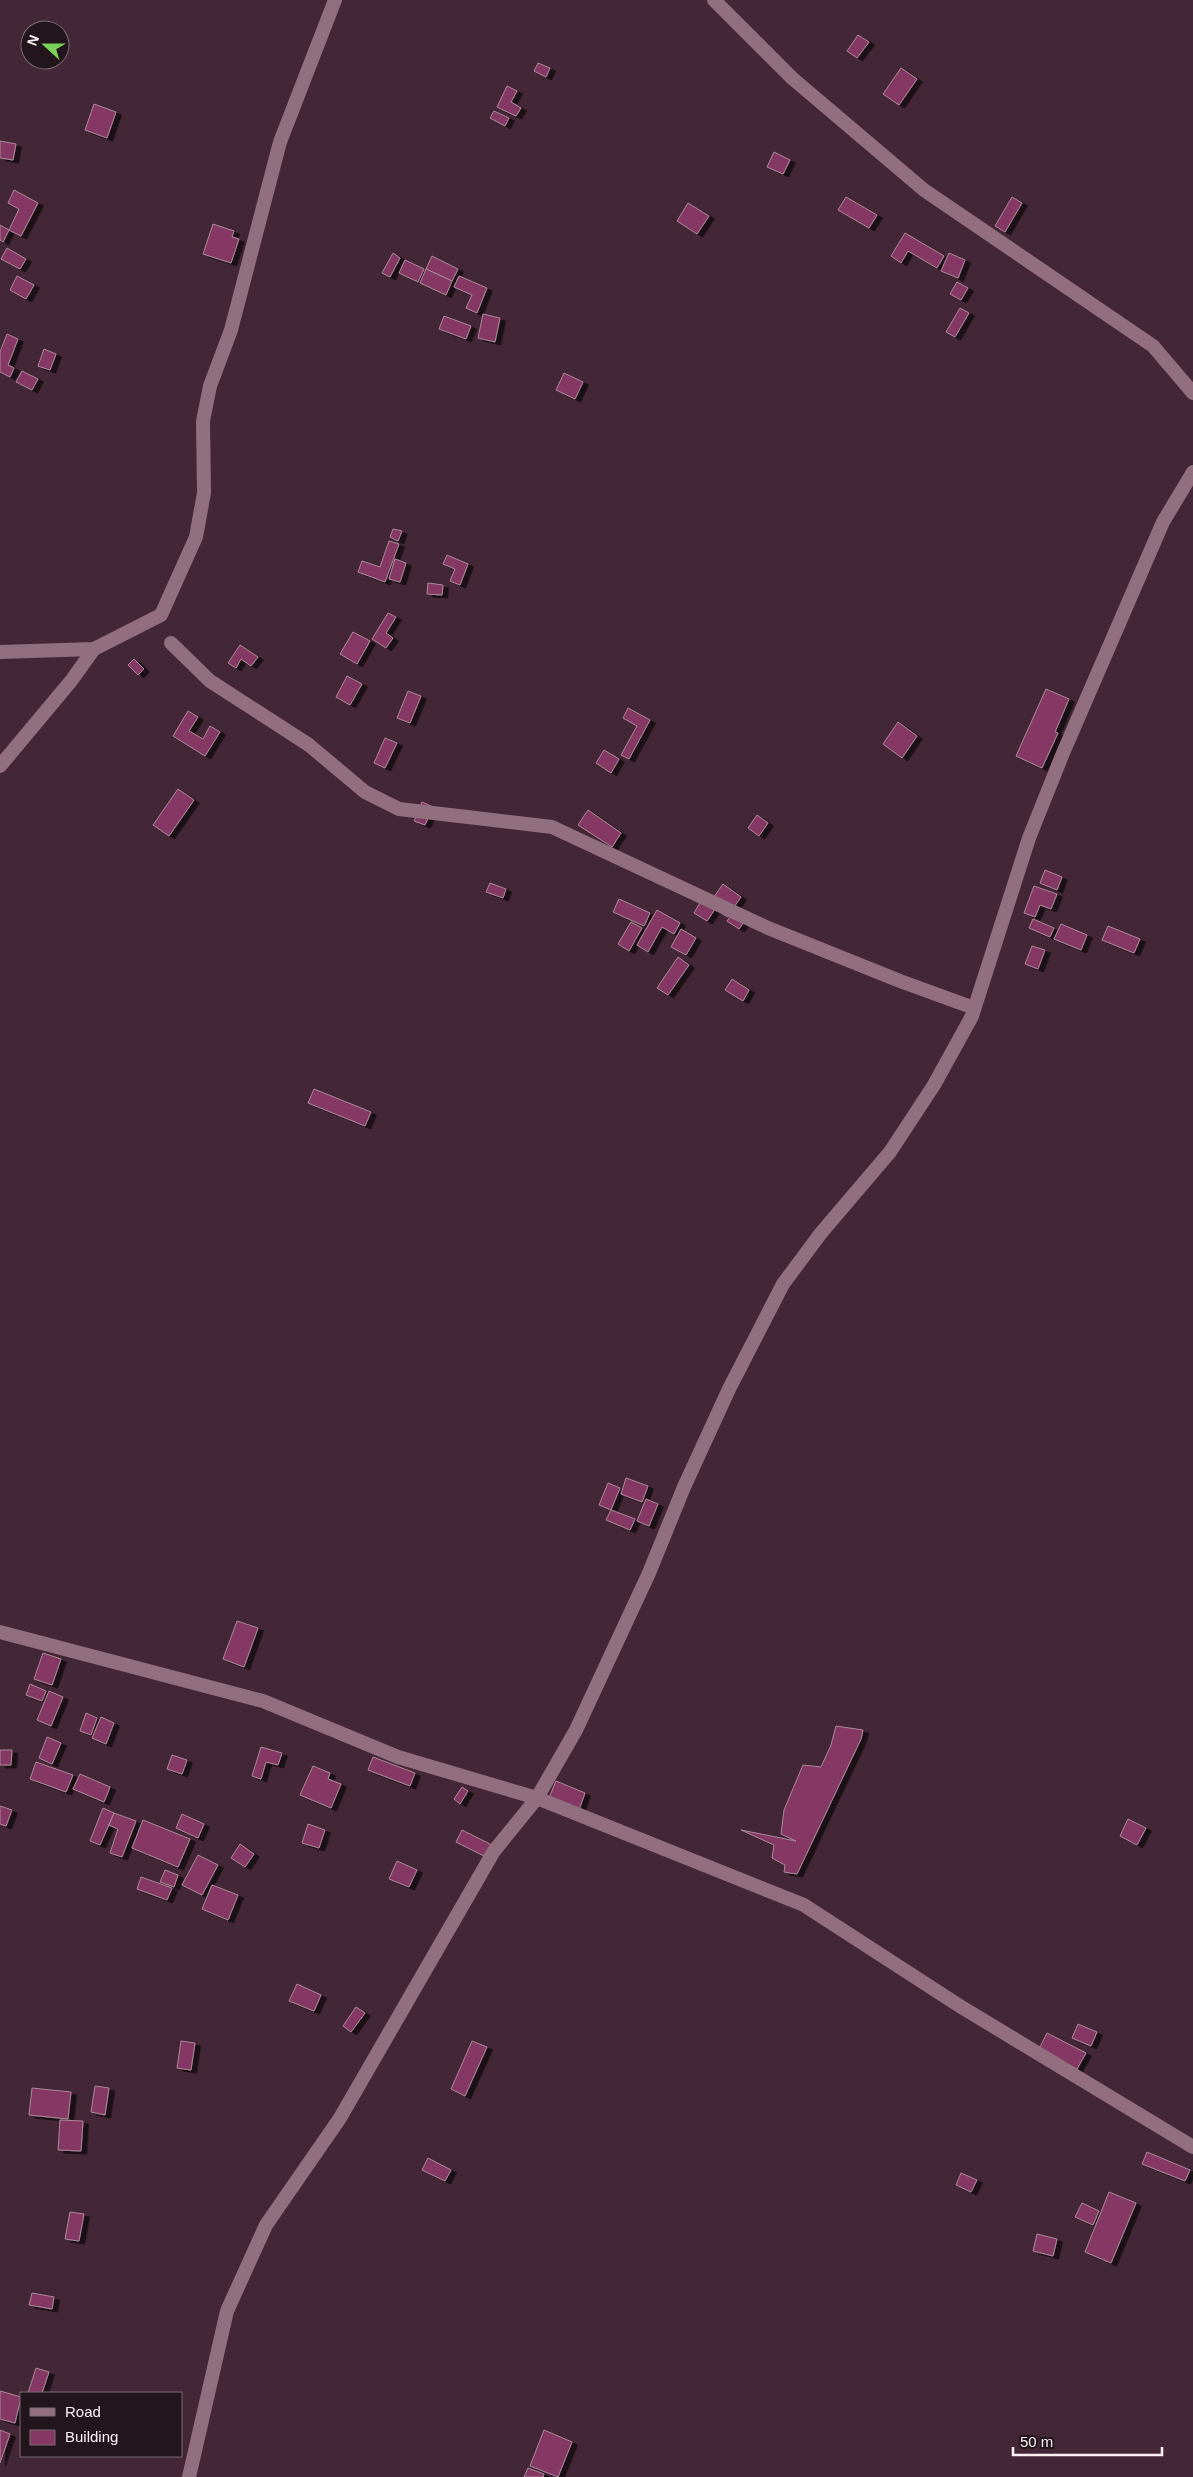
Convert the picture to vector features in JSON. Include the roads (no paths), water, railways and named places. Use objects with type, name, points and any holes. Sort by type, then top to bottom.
[{"type":"street","points":[[0,652],[94,649],[161,615],[196,537],[204,493],[203,421],[210,386],[231,330],[280,142],[335,0]]},
{"type":"street","points":[[714,0],[792,78],[924,190],[1154,346],[1193,393]]},
{"type":"street","points":[[189,2477],[227,2311],[266,2225],[340,2118],[494,1851],[536,1798],[576,1730],[649,1573],[684,1487],[728,1389],[783,1284],[821,1233],[890,1152],[934,1085],[974,1008],[1029,838],[1063,753],[1117,633],[1163,522],[1193,472]]},
{"type":"street","points":[[172,643],[210,681],[310,744],[365,792],[399,809],[552,827],[768,928],[900,982],[974,1008]]},
{"type":"street","points":[[0,766],[71,681],[94,649]]},
{"type":"street","points":[[0,1632],[262,1701],[398,1757],[536,1798],[804,1905],[963,2008],[1193,2147]]}]
